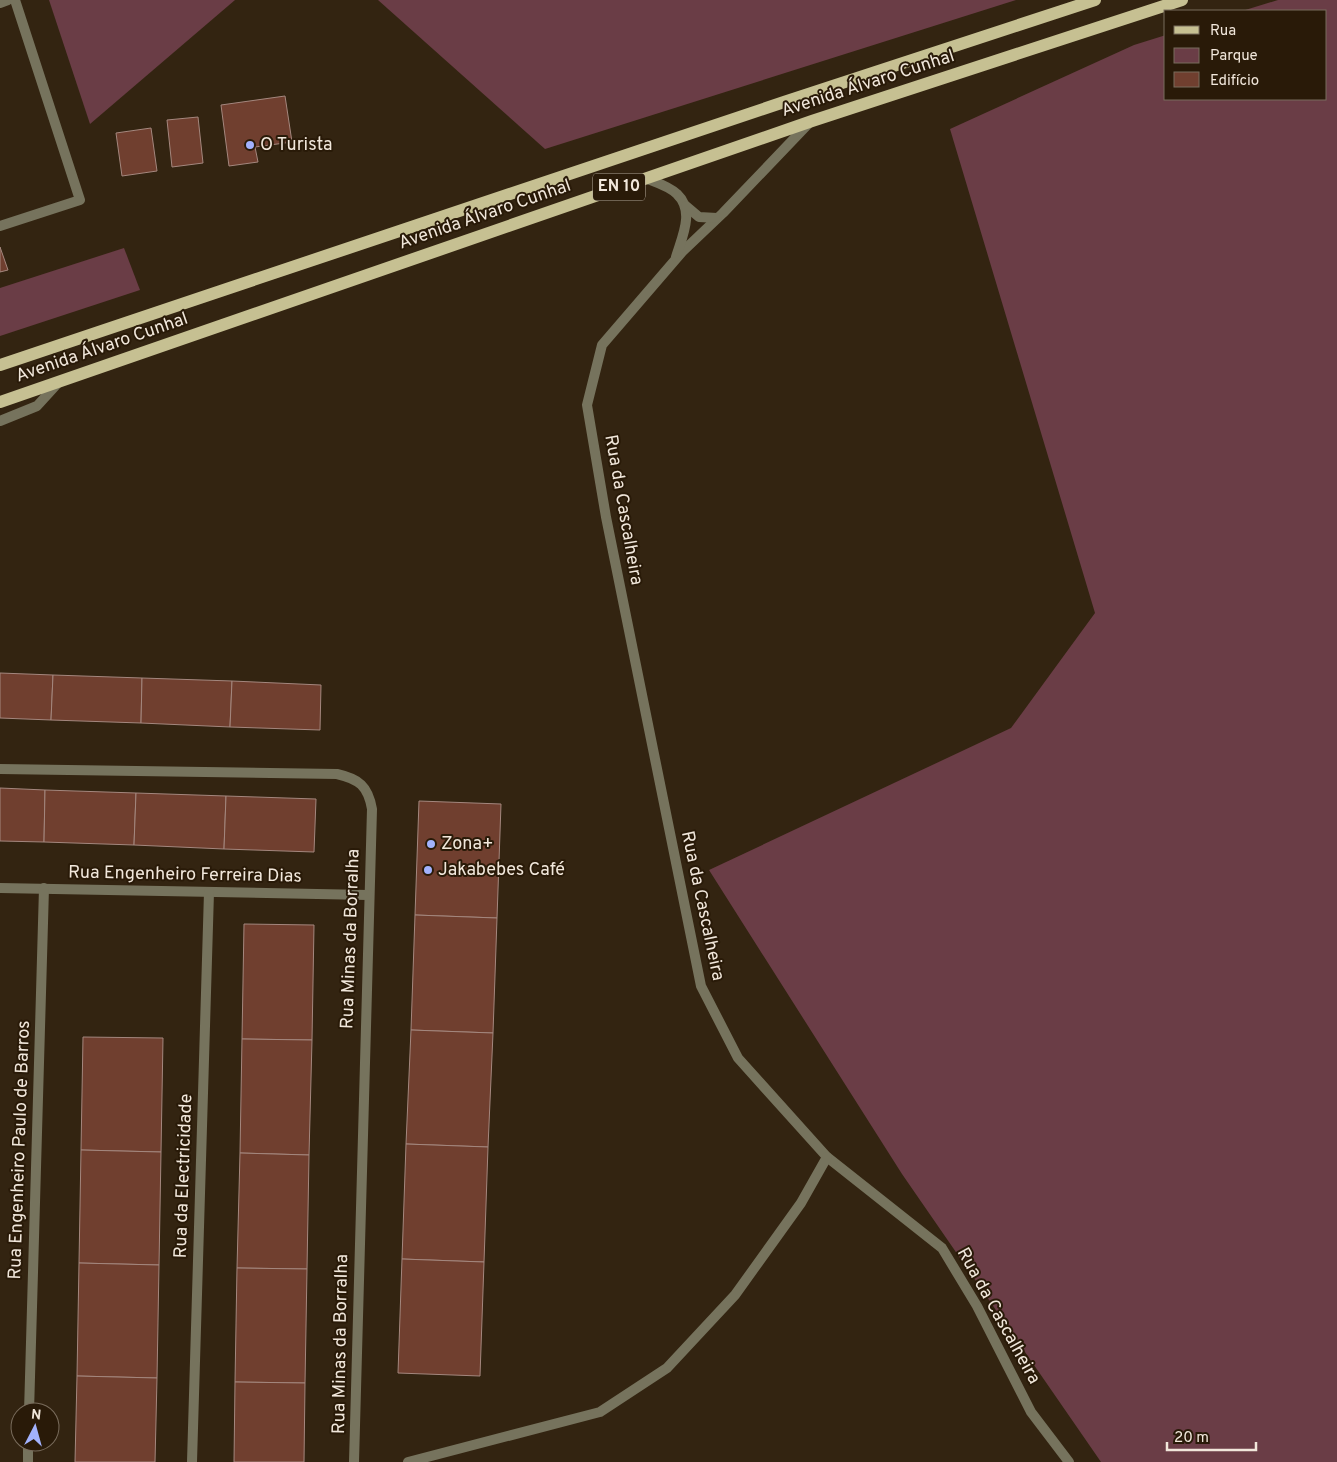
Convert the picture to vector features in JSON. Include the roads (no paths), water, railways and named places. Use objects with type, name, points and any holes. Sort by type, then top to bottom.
[{"type":"main road","name":"Avenida Álvaro Cunhal","points":[[0,365],[784,102],[1095,0]]},
{"type":"main road","name":"Avenida Álvaro Cunhal","points":[[0,402],[644,178],[1182,0]]},
{"type":"street","points":[[0,3],[8,0]]},
{"type":"street","points":[[0,226],[80,200],[15,0]]},
{"type":"street","name":"Rua da Cascalheira","points":[[812,121],[675,260],[602,345],[588,405],[606,517],[701,986],[738,1058],[827,1157],[942,1248],[977,1306],[1031,1412],[1069,1462]]},
{"type":"street","points":[[644,178],[676,193],[686,206],[699,217],[717,218]]},
{"type":"street","points":[[675,260],[687,220],[686,206]]},
{"type":"street","points":[[0,421],[37,406],[58,383]]},
{"type":"street","name":"Rua Minas da Borralha","points":[[0,769],[337,774],[349,776],[360,783],[367,791],[372,808],[368,895],[354,1462]]},
{"type":"street","name":"Rua Engenheiro Ferreira Dias","points":[[0,888],[368,895]]},
{"type":"street","name":"Rua Engenheiro Paulo de Barros","points":[[29,1402],[44,888]]},
{"type":"street","name":"Rua da Electricidade","points":[[192,1462],[209,892]]},
{"type":"street","points":[[408,1462],[600,1412],[668,1368],[735,1295],[801,1203],[827,1157]]},
{"type":"place","name":"O Turista","points":[[250,145]]},
{"type":"place","name":"Zona+","points":[[431,844]]},
{"type":"place","name":"Jakabebes Café","points":[[428,870]]}]
